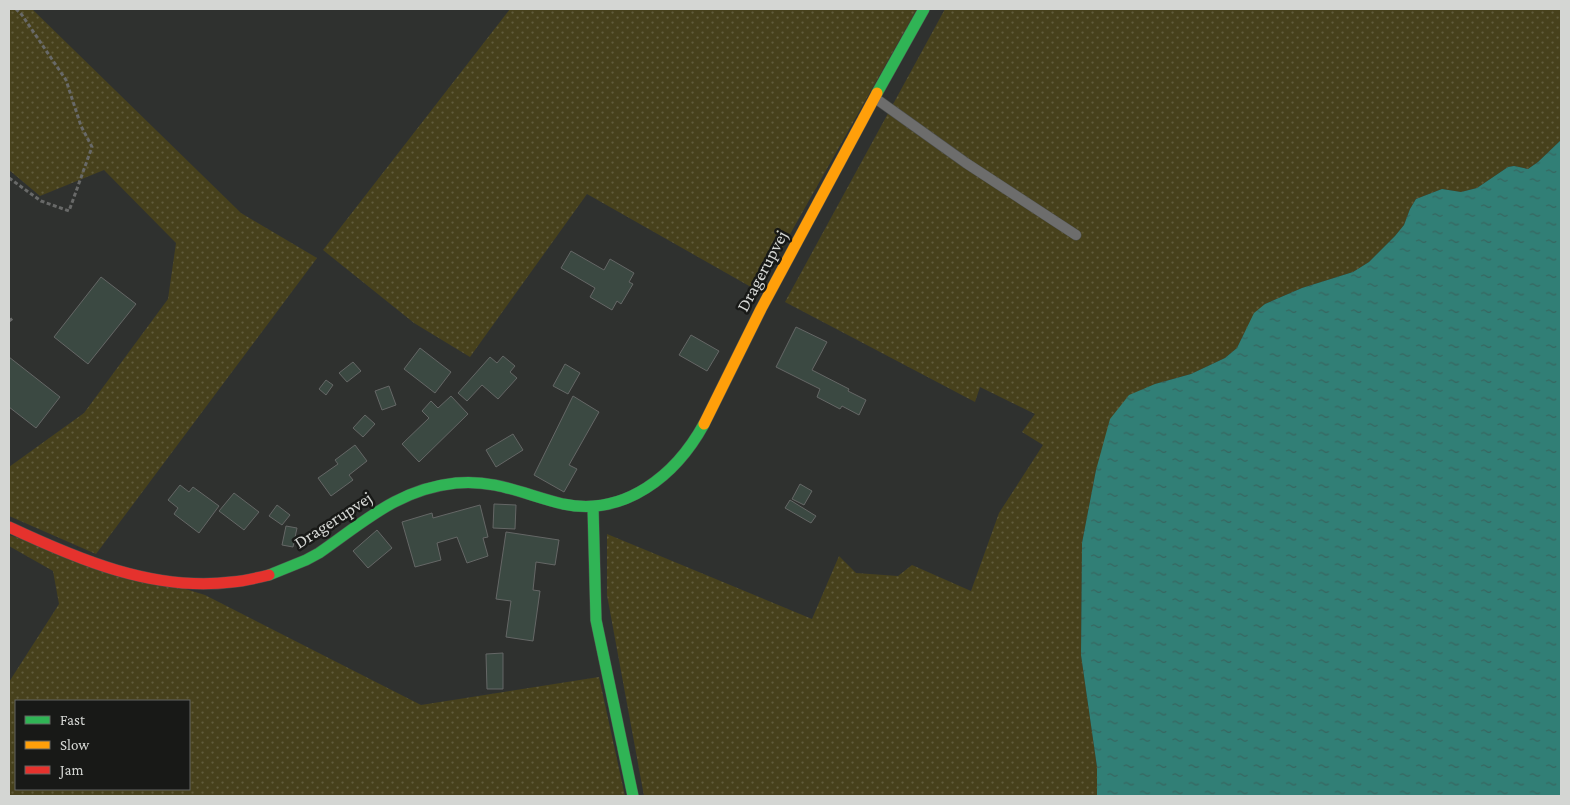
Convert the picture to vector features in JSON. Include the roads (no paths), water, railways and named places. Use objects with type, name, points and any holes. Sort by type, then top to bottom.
[{"type":"street","name":"Dragerupvej","points":[[9,527],[79,557],[136,575],[164,581],[219,584],[280,571],[299,563],[331,546],[383,507],[403,496],[425,488],[476,482],[507,487],[559,504],[593,507],[620,501],[645,490],[667,474],[687,451],[701,430],[761,310],[874,97],[924,9]]},
{"type":"street","points":[[593,507],[596,620],[633,796]]},
{"type":"lane","points":[[874,97],[966,163],[1076,235]]},
{"type":"water","points":[[1561,140],[1561,796],[1097,796],[1097,767],[1081,655],[1082,543],[1096,470],[1110,419],[1129,395],[1155,384],[1191,374],[1225,358],[1237,348],[1254,313],[1265,304],[1302,288],[1353,272],[1369,262],[1404,225],[1416,199],[1442,189],[1461,192],[1477,188],[1508,167],[1514,166],[1528,169]]}]
